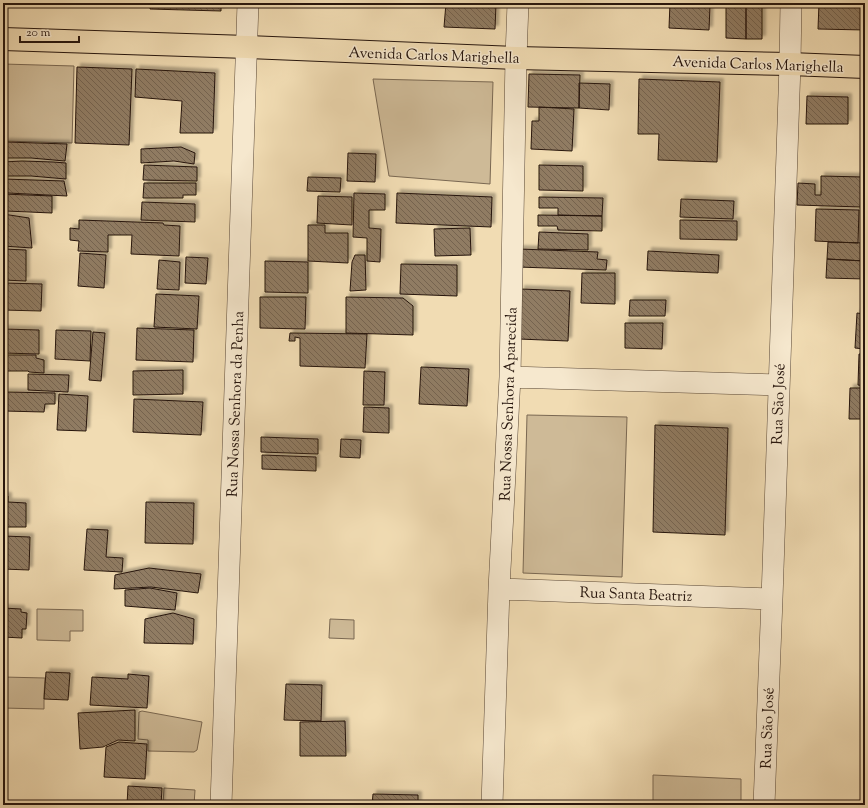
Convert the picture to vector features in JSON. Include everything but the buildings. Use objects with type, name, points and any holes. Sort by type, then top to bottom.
[{"type":"main road","name":"Avenida Carlos Marighella","points":[[3,39],[516,58],[865,67]]},
{"type":"street","name":"Rua Nossa Senhora da Penha","points":[[221,805],[248,3]]},
{"type":"street","name":"Rua Nossa Senhora Aparecida","points":[[492,805],[499,589],[510,377],[518,3]]},
{"type":"street","name":"Rua São José","points":[[764,805],[791,3]]},
{"type":"street","points":[[510,377],[779,386]]},
{"type":"street","name":"Rua Santa Beatriz","points":[[499,589],[772,599]]},
{"type":"shaded area","points":[[3,64],[74,66],[72,143],[3,141]]},
{"type":"shaded area","points":[[373,79],[493,82],[490,184],[389,176]]},
{"type":"shaded area","points":[[527,415],[627,417],[622,577],[523,573]]},
{"type":"shaded area","points":[[37,609],[83,610],[83,631],[70,631],[70,641],[37,640]]},
{"type":"shaded area","points":[[330,619],[354,620],[354,639],[329,638]]},
{"type":"shaded area","points":[[3,677],[45,678],[44,709],[3,708]]},
{"type":"shaded area","points":[[142,711],[202,722],[197,750],[194,752],[148,751],[148,740],[138,739],[139,712]]},
{"type":"shaded area","points":[[653,775],[741,779],[741,805],[653,805]]},
{"type":"shaded area","points":[[164,788],[195,790],[194,805],[163,805]]}]
